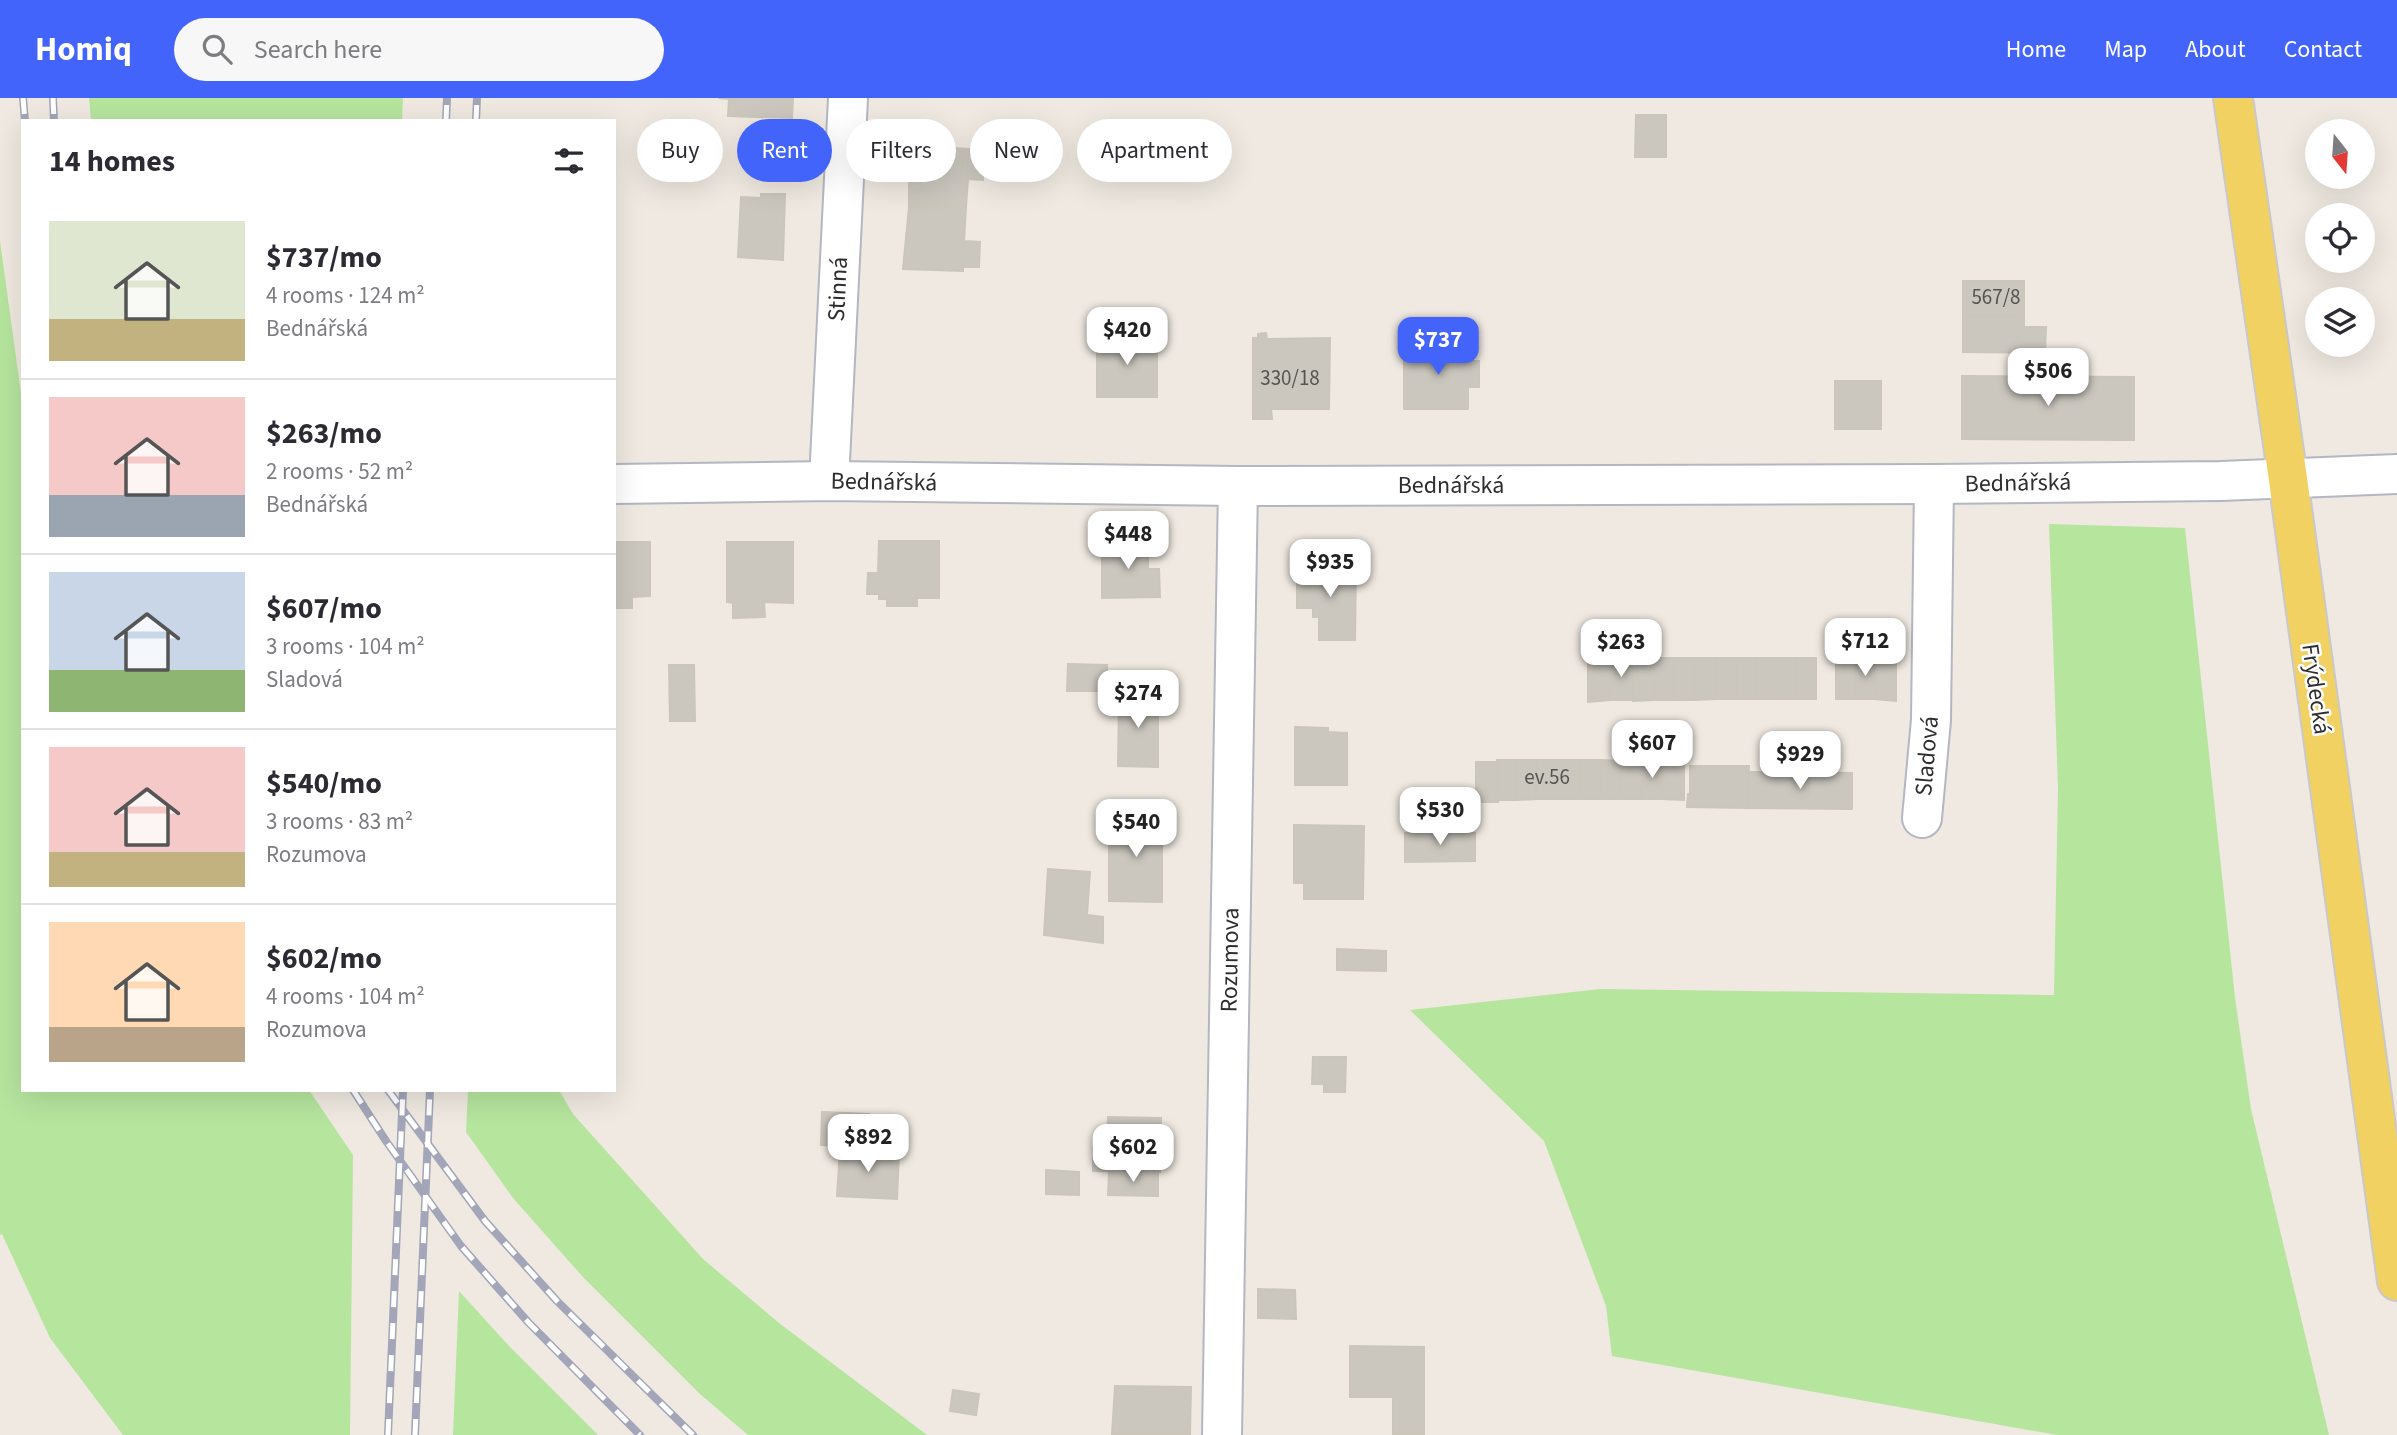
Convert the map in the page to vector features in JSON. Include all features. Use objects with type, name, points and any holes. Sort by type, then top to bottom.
[{"type":"main road","name":"Frýdecká","points":[[2233,98],[2288,479],[2397,1281]]},
{"type":"street","name":"Stinná","points":[[829,481],[848,98]]},
{"type":"street","name":"Bednářská","points":[[616,484],[829,481],[1238,486],[1934,484],[2288,479],[2397,474]]},
{"type":"street","name":"Sladová","points":[[1922,818],[1931,720],[1934,484]]},
{"type":"street","name":"Rozumova","points":[[1222,1435],[1238,486]]},
{"type":"green space","points":[[89,98],[403,98],[402,119],[91,119]]},
{"type":"green space","points":[[0,241],[21,393],[21,1092],[310,1092],[353,1155],[350,1435],[123,1435],[50,1338],[2,1234],[0,1235]]},
{"type":"green space","points":[[2049,524],[2185,528],[2235,998],[2251,1109],[2329,1435],[2057,1435],[1612,1356],[1606,1306],[1544,1141],[1410,1010],[1600,989],[2054,995],[2058,789]]},
{"type":"green space","points":[[468,1092],[560,1092],[573,1114],[703,1259],[779,1323],[927,1435],[748,1435],[700,1394],[582,1276],[513,1198],[466,1132]]},
{"type":"green space","points":[[459,1291],[509,1346],[598,1435],[453,1435]]},
{"type":"building","points":[[718,98],[793,98],[792,118],[728,116],[729,99]]},
{"type":"building","points":[[1636,115],[1666,115],[1666,157],[1635,157]]},
{"type":"building","points":[[956,148],[969,149],[970,179],[966,207],[909,207],[909,182],[956,182]]},
{"type":"building","points":[[761,194],[785,194],[783,260],[738,257],[741,197],[761,198]]},
{"type":"building","points":[[909,207],[966,207],[964,241],[980,242],[979,267],[963,267],[963,271],[903,269]]},
{"type":"building","points":[[1963,281],[2024,281],[2024,317],[1963,316]]},
{"type":"building","points":[[1963,316],[2024,317],[2024,327],[2046,327],[2045,353],[1963,352]]},
{"type":"building","points":[[1266,333],[1267,339],[1330,338],[1329,409],[1271,409],[1272,419],[1253,419],[1253,338]]},
{"type":"building","points":[[1097,337],[1157,337],[1157,397],[1097,397]]},
{"type":"building","points":[[1404,345],[1468,346],[1468,361],[1479,361],[1479,387],[1468,387],[1468,409],[1404,409]]},
{"type":"building","points":[[1962,376],[2134,377],[2134,440],[1962,439]]},
{"type":"building","points":[[1835,381],[1881,381],[1881,429],[1835,429]]},
{"type":"building","points":[[879,541],[939,541],[939,598],[917,598],[917,606],[887,606],[887,599],[879,599],[879,594],[867,594],[868,573],[878,573]]},
{"type":"building","points":[[1148,541],[1148,569],[1159,569],[1160,597],[1102,598],[1102,542]]},
{"type":"building","points":[[616,542],[650,542],[650,596],[632,597],[632,608],[616,608]]},
{"type":"building","points":[[727,542],[793,542],[793,603],[764,602],[765,617],[733,618],[733,603],[727,602]]},
{"type":"building","points":[[1297,566],[1356,566],[1355,640],[1319,640],[1319,617],[1313,617],[1313,608],[1297,608]]},
{"type":"building","points":[[1588,658],[1610,658],[1610,700],[1588,702]]},
{"type":"building","points":[[1610,658],[1633,658],[1633,700],[1610,700]]},
{"type":"building","points":[[1633,658],[1654,658],[1654,700],[1633,701]]},
{"type":"building","points":[[1654,658],[1674,658],[1674,700],[1654,700]]},
{"type":"building","points":[[1674,658],[1694,658],[1694,700],[1674,700]]},
{"type":"building","points":[[1694,658],[1716,658],[1716,699],[1694,700]]},
{"type":"building","points":[[1716,658],[1737,658],[1737,699],[1716,699]]},
{"type":"building","points":[[1737,658],[1757,658],[1756,699],[1737,699]]},
{"type":"building","points":[[1757,658],[1776,658],[1776,699],[1756,699]]},
{"type":"building","points":[[1776,658],[1796,658],[1796,699],[1776,699]]},
{"type":"building","points":[[1796,658],[1816,658],[1816,699],[1796,699]]},
{"type":"building","points":[[1836,658],[1855,658],[1855,699],[1836,699]]},
{"type":"building","points":[[1855,658],[1875,658],[1875,699],[1855,699]]},
{"type":"building","points":[[1875,658],[1896,658],[1896,701],[1875,699]]},
{"type":"building","points":[[1068,664],[1107,665],[1107,691],[1067,691]]},
{"type":"building","points":[[669,665],[694,665],[695,721],[670,721]]},
{"type":"building","points":[[1128,687],[1145,687],[1145,699],[1158,699],[1158,767],[1118,766],[1119,698],[1128,699]]},
{"type":"building","points":[[1295,727],[1328,728],[1328,732],[1347,733],[1347,785],[1295,785]]},
{"type":"building","points":[[1497,760],[1517,760],[1517,800],[1498,800]]},
{"type":"building","points":[[1517,760],[1537,760],[1536,799],[1517,800]]},
{"type":"building","points":[[1537,760],[1560,760],[1560,799],[1536,799]]},
{"type":"building","points":[[1560,760],[1581,760],[1581,799],[1560,799]]},
{"type":"building","points":[[1581,760],[1601,760],[1601,799],[1581,799]]},
{"type":"building","points":[[1601,760],[1621,761],[1621,799],[1601,799]]},
{"type":"building","points":[[1642,760],[1662,760],[1662,799],[1641,799]]},
{"type":"building","points":[[1642,760],[1641,799],[1621,799],[1621,761]]},
{"type":"building","points":[[1662,760],[1684,760],[1684,800],[1662,799]]},
{"type":"building","points":[[1476,762],[1498,762],[1498,802],[1476,802]]},
{"type":"building","points":[[1690,766],[1749,766],[1747,808],[1687,807]]},
{"type":"building","points":[[1749,772],[1852,773],[1852,809],[1747,808]]},
{"type":"building","points":[[1109,815],[1162,816],[1162,902],[1109,901]]},
{"type":"building","points":[[1294,825],[1364,826],[1363,899],[1304,899],[1304,883],[1294,883]]},
{"type":"building","points":[[1405,833],[1475,833],[1475,861],[1405,862]]},
{"type":"building","points":[[1048,869],[1090,872],[1087,915],[1103,917],[1103,943],[1044,935]]},
{"type":"building","points":[[1337,949],[1386,951],[1386,971],[1337,970]]},
{"type":"building","points":[[1313,1057],[1346,1057],[1345,1092],[1324,1092],[1324,1084],[1312,1084]]},
{"type":"building","points":[[822,1112],[869,1114],[867,1147],[821,1145]]},
{"type":"building","points":[[1108,1117],[1161,1118],[1160,1172],[1093,1171],[1093,1147],[1107,1147]]},
{"type":"building","points":[[840,1149],[899,1152],[897,1199],[837,1196]]},
{"type":"building","points":[[1046,1170],[1079,1172],[1079,1195],[1046,1194]]},
{"type":"building","points":[[1109,1172],[1158,1172],[1158,1196],[1108,1195]]},
{"type":"building","points":[[1258,1289],[1295,1290],[1296,1319],[1258,1318]]},
{"type":"building","points":[[1350,1346],[1424,1347],[1424,1435],[1393,1435],[1393,1397],[1350,1397]]},
{"type":"building","points":[[1115,1386],[1191,1387],[1190,1435],[1112,1435]]},
{"type":"building","points":[[953,1390],[979,1394],[976,1415],[950,1411]]},
{"type":"railway","points":[[23,98],[25,119]]},
{"type":"railway","points":[[53,98],[54,119]]},
{"type":"railway","points":[[446,119],[447,98]]},
{"type":"railway","points":[[476,119],[477,98]]},
{"type":"railway","points":[[354,1092],[461,1246],[528,1322],[640,1435]]},
{"type":"railway","points":[[389,1092],[485,1221],[557,1301],[693,1435]]},
{"type":"railway","points":[[388,1435],[403,1092]]},
{"type":"railway","points":[[415,1435],[430,1092]]}]
